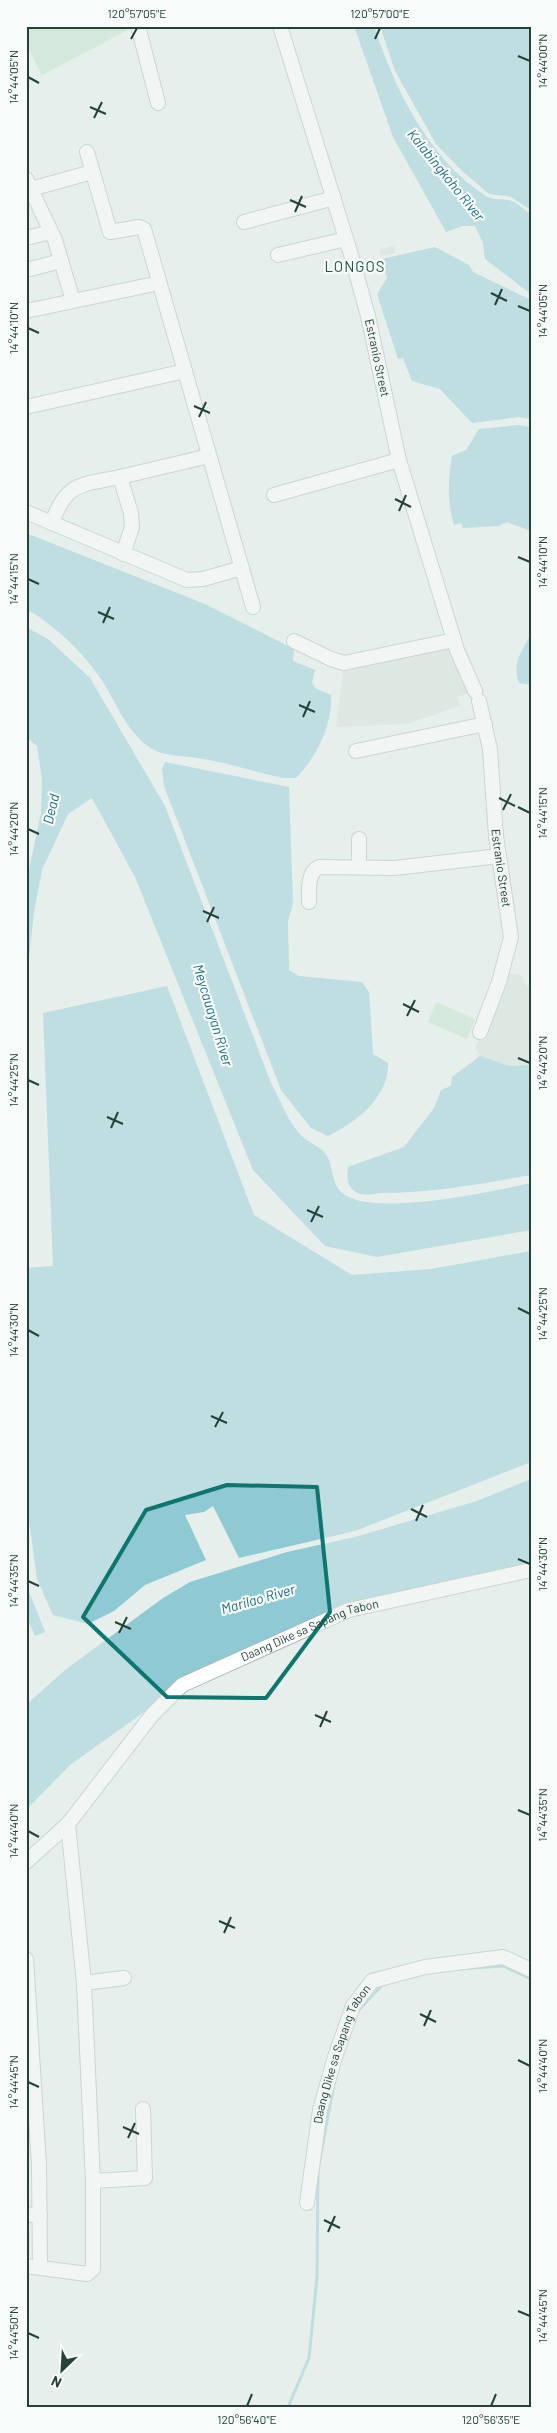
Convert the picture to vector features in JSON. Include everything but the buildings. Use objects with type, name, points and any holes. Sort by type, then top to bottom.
[{"type":"street","points":[[138,26],[158,103]]},
{"type":"street","name":"Estranio Street","points":[[280,26],[334,198],[368,316],[400,460],[454,640],[477,696],[490,749],[499,856],[511,937],[499,982],[480,1032]]},
{"type":"street","points":[[87,152],[110,232],[139,227],[144,229],[253,607]]},
{"type":"street","points":[[73,301],[51,232],[32,206],[29,184],[92,172]]},
{"type":"street","points":[[244,222],[334,198]]},
{"type":"street","points":[[26,238],[51,232]]},
{"type":"street","points":[[278,255],[346,239]]},
{"type":"street","points":[[26,270],[61,261]]},
{"type":"street","points":[[26,311],[159,283]]},
{"type":"street","points":[[26,407],[185,371]]},
{"type":"street","points":[[52,523],[58,504],[74,488],[210,456]]},
{"type":"street","points":[[274,495],[400,460]]},
{"type":"street","points":[[120,477],[131,513],[132,527],[123,554]]},
{"type":"street","points":[[26,512],[187,580],[203,579],[242,568]]},
{"type":"street","points":[[294,641],[331,659],[344,662],[454,640]]},
{"type":"street","points":[[356,751],[485,724]]},
{"type":"street","points":[[359,840],[359,867]]},
{"type":"street","points":[[309,902],[311,877],[315,869],[395,868],[499,856]]},
{"type":"street","name":"Daang Dike sa Sapang Tabon","points":[[26,1862],[68,1824],[152,1715],[182,1685],[287,1636],[349,1610],[531,1570]]},
{"type":"street","points":[[26,1959],[33,2164],[40,2216],[33,2267],[87,2274],[93,2269],[93,2181],[84,1983],[68,1824]]},
{"type":"street","name":"Daang Dike sa Sapang Tabon","points":[[307,2203],[320,2110],[335,2057],[353,2006],[372,1981],[425,1967],[503,1957],[531,1970]]},
{"type":"street","points":[[84,1983],[124,1978]]},
{"type":"street","points":[[93,2181],[145,2178],[143,2109]]},
{"type":"street","points":[[26,2214],[40,2216]]},
{"type":"highlighted area","points":[[227,1485],[317,1487],[330,1612],[266,1698],[167,1697],[83,1617],[146,1510]]},
{"type":"shaded area","points":[[394,246],[395,253],[381,256],[379,250]]},
{"type":"shaded area","points":[[451,642],[472,692],[457,697],[460,706],[407,724],[336,727],[344,666]]},
{"type":"shaded area","points":[[508,973],[521,975],[526,985],[531,988],[531,1065],[510,1066],[480,1056],[475,1047],[493,1015]]},
{"type":"green space","points":[[26,26],[129,26],[130,29],[42,75],[26,44]]},
{"type":"green space","points":[[436,1002],[475,1019],[467,1039],[428,1022]]},
{"type":"water","name":"Kalabingkoho River","points":[[354,26],[374,26],[382,50],[403,98],[416,121],[447,163],[465,181],[486,196],[512,201],[531,214],[531,294],[485,259],[483,243],[475,226],[462,226],[446,232],[393,137]]},
{"type":"water","points":[[380,26],[531,26],[531,210],[511,197],[489,194],[461,170],[436,144],[395,71]]},
{"type":"water","points":[[435,247],[469,265],[473,272],[531,300],[531,419],[519,417],[472,423],[440,389],[412,381],[403,358],[398,359],[377,294],[387,278],[382,259]]},
{"type":"water","points":[[519,425],[531,427],[531,531],[507,522],[499,526],[463,528],[461,523],[454,525],[449,491],[452,456],[466,450],[479,429]]},
{"type":"water","points":[[26,533],[205,604],[294,649],[293,661],[315,670],[312,683],[315,688],[331,695],[329,717],[322,740],[310,761],[296,778],[283,778],[219,762],[160,753],[141,740],[133,732],[105,685],[84,657],[66,638],[26,609]]},
{"type":"water","points":[[26,627],[48,639],[90,678],[165,806],[271,1083],[299,1133],[326,1155],[331,1165],[335,1182],[341,1192],[355,1200],[377,1203],[403,1203],[432,1201],[490,1192],[531,1183],[531,1230],[377,1257],[325,1246],[253,1170],[135,877],[92,798],[68,814],[42,870],[34,912],[26,984],[26,883],[41,813],[42,779],[37,746],[26,737]]},
{"type":"water","points":[[531,632],[531,685],[519,683],[516,668]]},
{"type":"water","points":[[165,762],[289,787],[293,904],[288,921],[289,970],[299,976],[362,982],[369,992],[373,1054],[388,1063],[383,1087],[369,1107],[360,1116],[328,1136],[311,1128],[281,1090],[164,786],[162,769]]},
{"type":"water","points":[[167,986],[254,1215],[352,1275],[431,1269],[531,1251],[531,1462],[355,1531],[239,1558],[213,1506],[204,1512],[185,1515],[206,1560],[145,1585],[114,1611],[88,1624],[53,1615],[37,1579],[26,1499],[26,1268],[53,1266],[43,1013]]},
{"type":"water","points":[[480,1056],[510,1066],[531,1065],[531,1175],[438,1190],[366,1195],[354,1191],[349,1185],[348,1167],[404,1147],[434,1108],[441,1090],[451,1086],[452,1077]]},
{"type":"water","name":"Marilao River","points":[[531,1479],[531,1571],[310,1626],[182,1685],[70,1765],[26,1810],[26,1705],[65,1670],[163,1598],[190,1582],[287,1552],[355,1537],[477,1501]]},
{"type":"water","points":[[26,1584],[45,1632],[35,1636],[26,1615]]},
{"type":"waterway","points":[[459,1969],[503,1966],[531,1979]]},
{"type":"waterway","points":[[358,2011],[384,1983]]},
{"type":"waterway","points":[[319,2164],[334,2084]]},
{"type":"waterway","points":[[288,2407],[309,2358],[317,2277],[318,2172]]},
{"type":"district","name":"LONGOS","points":[[355,267]]},
{"type":"water label","name":"Dead","points":[[51,809]]},
{"type":"water label","name":"Meycauayan River","points":[[213,1015]]}]
